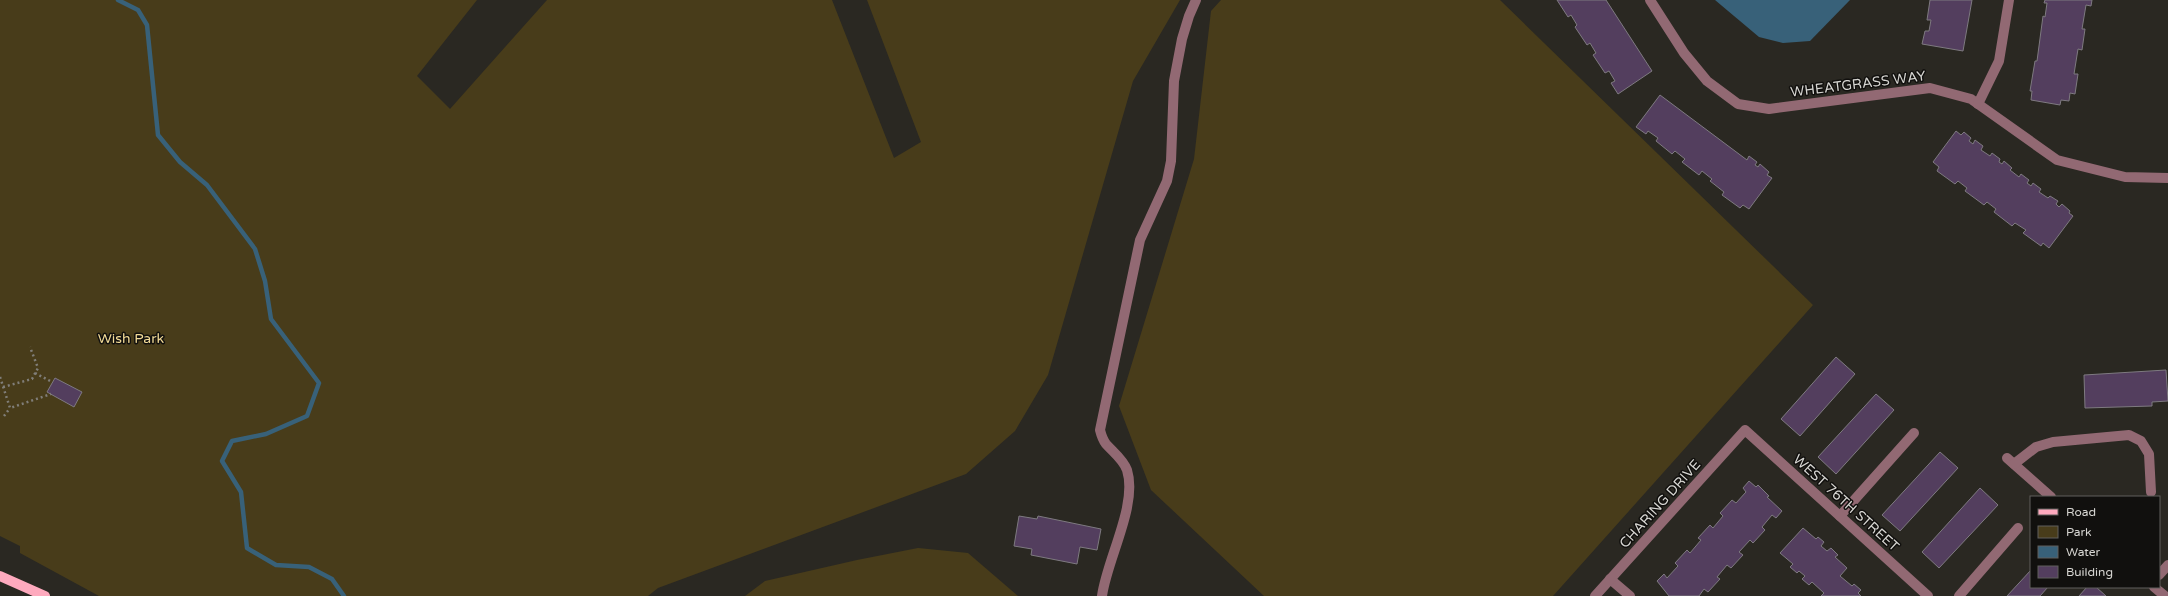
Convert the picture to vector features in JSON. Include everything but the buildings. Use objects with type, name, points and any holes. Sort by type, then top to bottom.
[{"type":"main road","points":[[0,576],[45,596]]},
{"type":"street","points":[[1102,596],[1114,549],[1127,510],[1129,488],[1127,470],[1116,453],[1105,443],[1100,430],[1140,240],[1167,180],[1171,161],[1174,82],[1184,34],[1196,0]]},
{"type":"street","name":"WHEATGRASS WAY","points":[[1650,0],[1684,53],[1707,81],[1738,104],[1769,109],[1930,88],[1971,99],[2057,160],[2125,177],[2168,178]]},
{"type":"street","points":[[1978,104],[1999,61],[2009,0]]},
{"type":"street","name":"WEST 76TH STREET","points":[[1745,430],[1928,596]]},
{"type":"street","name":"CHARING DRIVE","points":[[1594,596],[1745,430]]},
{"type":"street","points":[[1840,516],[1914,433]]},
{"type":"street","points":[[2050,496],[2010,461],[2036,447],[2053,442],[2129,435],[2141,441],[2148,454],[2151,492]]},
{"type":"street","points":[[1959,596],[2018,528]]},
{"type":"street","points":[[2160,574],[2168,565]]},
{"type":"street","points":[[1610,579],[1630,596]]},
{"type":"street","points":[[2155,588],[2165,596]]},
{"type":"path","points":[[3,388],[32,379],[38,368],[30,347]]},
{"type":"path","points":[[35,373],[52,382]]},
{"type":"path","points":[[0,377],[10,408]]},
{"type":"path","points":[[4,416],[10,408],[51,394]]},
{"type":"green space","name":"Wish Park","points":[[0,0],[477,0],[417,76],[450,109],[547,0],[832,0],[894,158],[921,142],[867,0],[1180,0],[1133,81],[1048,375],[1015,431],[966,474],[658,588],[648,596],[99,596],[20,553],[20,546],[0,536]]},
{"type":"green space","points":[[1221,0],[1500,0],[1813,305],[1553,596],[1264,596],[1151,490],[1119,406],[1194,159],[1211,11]]},
{"type":"green space","points":[[918,548],[968,553],[1018,596],[745,596],[765,581]]},
{"type":"water","points":[[1715,0],[1850,0],[1810,41],[1783,43],[1759,37]]},
{"type":"waterway","points":[[118,0],[138,10],[147,25],[158,135],[180,162],[207,185],[255,249],[265,281],[271,319],[319,383],[307,416],[266,434],[232,441],[222,461],[241,492],[247,548],[276,565],[309,567],[332,579],[344,596]]}]
